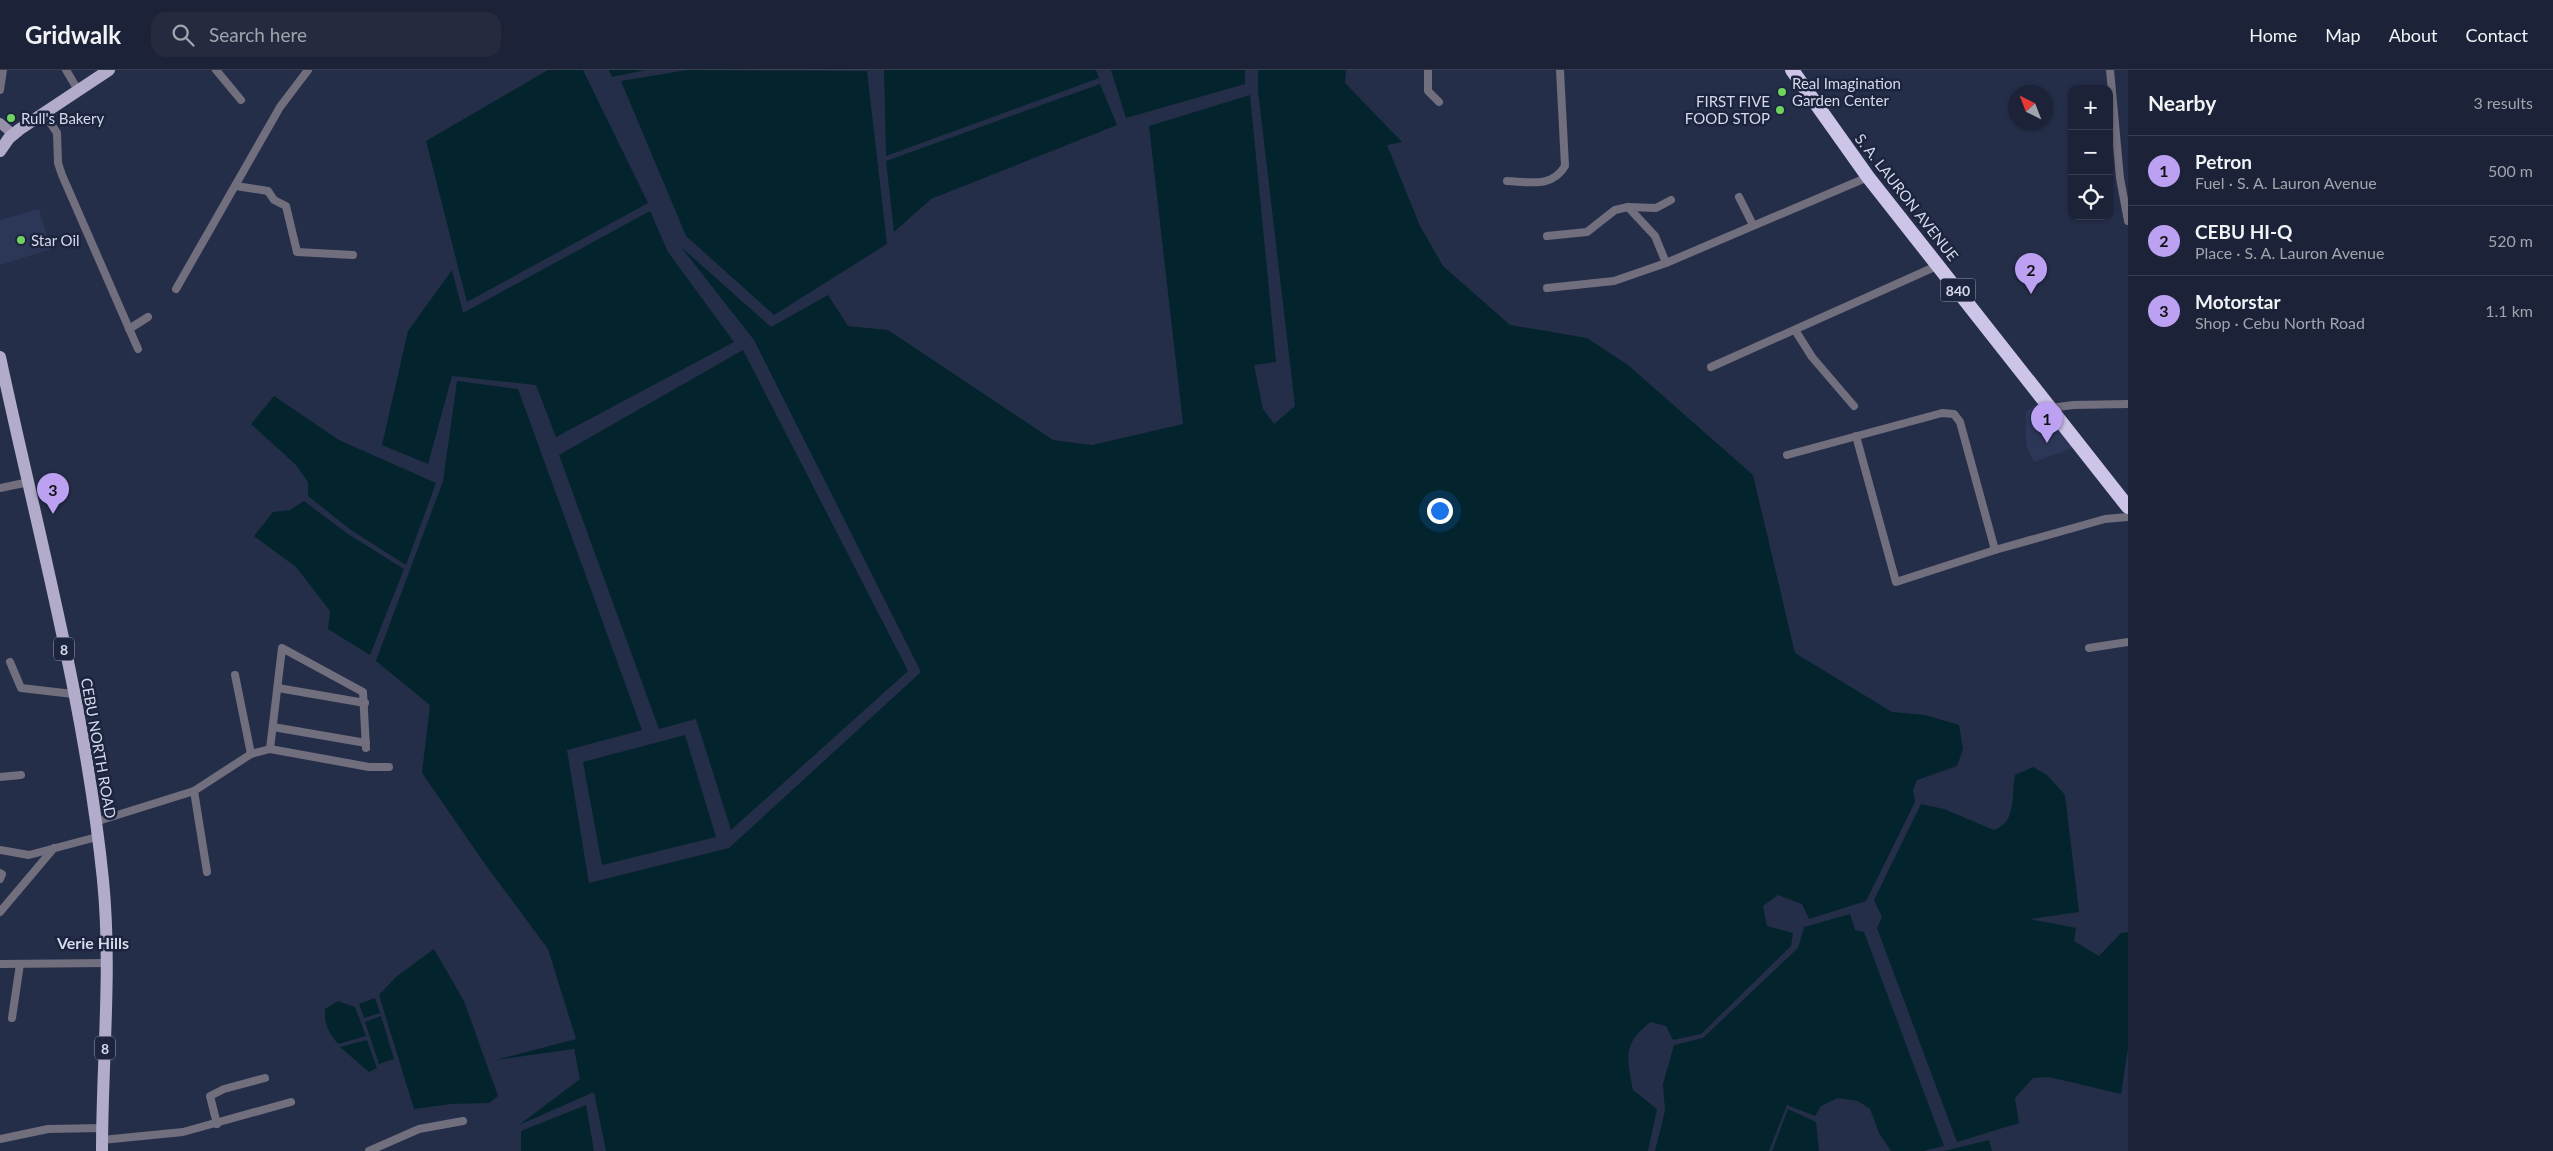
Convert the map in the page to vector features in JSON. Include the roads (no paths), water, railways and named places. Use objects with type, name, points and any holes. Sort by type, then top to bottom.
[{"type":"highway","name":"S. A. LAURON AVENUE","points":[[1792,70],[1868,177],[2126,502]]},
{"type":"main road","points":[[0,152],[12,134],[109,70]]},
{"type":"main road","name":"CEBU NORTH ROAD","points":[[0,357],[2,378],[29,482],[83,741],[98,837],[103,880],[108,963],[102,1140]]},
{"type":"street","points":[[0,90],[4,70]]},
{"type":"street","points":[[66,70],[78,90]]},
{"type":"street","points":[[216,70],[241,100]]},
{"type":"street","points":[[176,289],[280,107],[308,70]]},
{"type":"street","points":[[1428,70],[1428,91],[1439,102]]},
{"type":"street","points":[[1507,181],[1543,183],[1553,180],[1565,166],[1560,70]]},
{"type":"street","points":[[2110,70],[2120,178],[2128,221]]},
{"type":"street","points":[[44,113],[57,133],[58,163],[62,175],[138,349]]},
{"type":"street","points":[[0,123],[12,134]]},
{"type":"street","points":[[1547,288],[1614,281],[1666,263],[1868,177]]},
{"type":"street","points":[[236,186],[268,191],[274,200],[286,206],[297,252],[352,255]]},
{"type":"street","points":[[1739,197],[1753,225]]},
{"type":"street","points":[[1548,236],[1587,232],[1615,210],[1628,207],[1656,208],[1671,200]]},
{"type":"street","points":[[1628,207],[1655,236],[1666,263]]},
{"type":"street","points":[[1711,367],[1939,265]]},
{"type":"street","points":[[129,328],[148,317]]},
{"type":"street","points":[[1795,330],[1812,357],[1854,406]]},
{"type":"street","points":[[2051,408],[2073,405],[2128,404]]},
{"type":"street","points":[[1788,455],[1942,412],[1954,414],[1960,422],[1994,550]]},
{"type":"street","points":[[1856,436],[1896,582],[1994,550],[2105,519],[2128,517]]},
{"type":"street","points":[[0,488],[29,482]]},
{"type":"street","points":[[2089,648],[2128,642]]},
{"type":"street","points":[[270,750],[282,648],[363,692],[366,745],[273,727]]},
{"type":"street","points":[[10,662],[21,688],[73,694]]},
{"type":"street","points":[[235,675],[252,754]]},
{"type":"street","points":[[278,688],[365,703]]},
{"type":"street","points":[[95,822],[194,791],[252,754],[270,750],[369,767],[389,766]]},
{"type":"street","points":[[0,776],[21,775]]},
{"type":"street","points":[[194,791],[207,872]]},
{"type":"street","points":[[0,850],[29,855],[55,846],[98,837]]},
{"type":"street","points":[[0,912],[55,846]]},
{"type":"street","points":[[0,873],[2,874],[0,879]]},
{"type":"street","points":[[1,964],[108,963]]},
{"type":"street","points":[[12,1018],[20,964]]},
{"type":"street","points":[[217,1124],[210,1096],[265,1078]]},
{"type":"street","points":[[0,1139],[48,1129],[102,1140],[183,1132],[291,1102]]},
{"type":"street","points":[[369,1151],[419,1129],[463,1121]]},
{"type":"place","name":"Real Imagination Garden Center","points":[[1782,92]]},
{"type":"place","name":"FIRST FIVE FOOD STOP","points":[[1780,110]]},
{"type":"place","name":"Rull's Bakery","points":[[11,118]]},
{"type":"place","name":"Star Oil","points":[[21,240]]},
{"type":"place","name":"CEBU HI-Q","points":[[2031,294]]},
{"type":"place","name":"Petron","points":[[2047,443]]},
{"type":"place","name":"Motorstar","points":[[53,514]]},
{"type":"district","name":"Verie Hills","points":[[93,942]]}]
